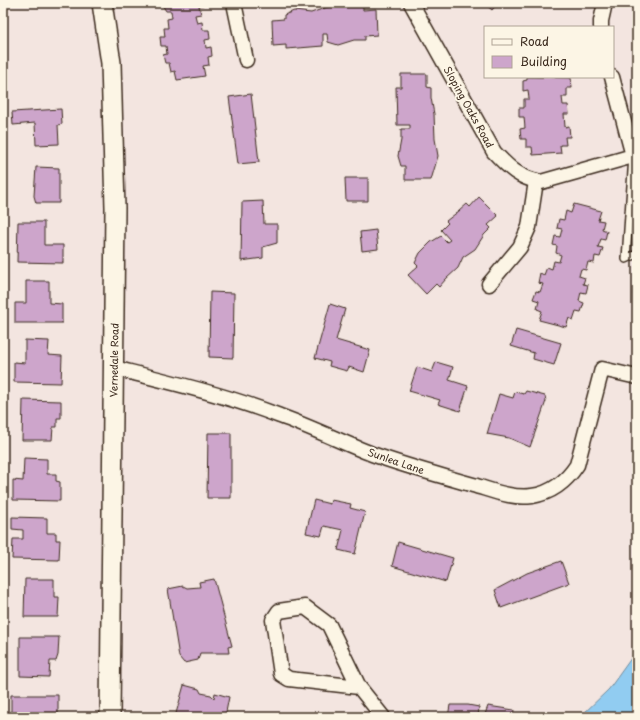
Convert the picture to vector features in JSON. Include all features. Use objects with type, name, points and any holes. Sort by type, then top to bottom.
[{"type":"street","name":"Vernedale Road","points":[[102,3],[111,63],[114,115],[114,368],[110,717]]},
{"type":"street","points":[[234,3],[246,60]]},
{"type":"street","name":"Sloping Oaks Road","points":[[411,3],[494,152],[510,169],[526,179],[536,181]]},
{"type":"street","points":[[601,26],[600,21],[605,3]]},
{"type":"street","points":[[489,284],[520,248],[529,227],[536,181],[541,182],[635,156],[612,78]]},
{"type":"street","name":"Sunlea Lane","points":[[114,368],[190,387],[255,407],[371,454],[430,473],[515,496],[531,496],[546,493],[560,486],[570,476],[577,465],[602,369],[637,377]]},
{"type":"street","points":[[359,687],[289,679],[281,674],[273,620],[279,611],[305,607],[329,625],[359,687],[383,717]]},
{"type":"lane","points":[[635,156],[626,259],[637,254]]},
{"type":"water","points":[[637,650],[637,717],[580,717],[609,689]]},
{"type":"building","points":[[161,3],[205,3],[205,5],[199,6],[201,14],[195,15],[197,23],[202,22],[203,30],[209,30],[210,39],[205,40],[206,48],[211,47],[212,56],[208,57],[209,65],[203,66],[205,76],[177,80],[175,71],[171,72],[169,63],[165,63],[163,55],[167,54],[166,46],[161,46],[160,37],[165,37],[164,28],[168,28],[167,19],[172,18],[171,11],[166,11]]},
{"type":"building","points":[[484,3],[498,3],[492,10]]},
{"type":"building","points":[[336,4],[363,6],[363,10],[376,9],[377,35],[365,36],[365,40],[354,40],[338,45],[328,42],[327,34],[323,34],[323,46],[286,49],[286,45],[273,46],[272,20],[284,19],[284,15],[294,11],[311,13]]},
{"type":"building","points":[[401,74],[427,74],[427,87],[431,88],[435,139],[438,156],[431,180],[405,180],[405,166],[401,166],[398,156],[401,140],[401,129],[410,129],[410,125],[397,125],[396,87],[401,87]]},
{"type":"building","points":[[527,78],[571,78],[572,88],[567,88],[567,97],[562,97],[563,105],[568,105],[569,114],[564,114],[565,127],[569,126],[570,137],[565,137],[566,145],[560,145],[561,153],[533,155],[532,147],[526,147],[526,139],[521,139],[520,129],[525,128],[524,117],[519,117],[519,108],[524,108],[524,99],[529,99],[528,90],[523,91],[523,81],[527,80]]},
{"type":"building","points":[[251,94],[259,162],[238,164],[229,97]]},
{"type":"building","points":[[61,109],[62,124],[58,125],[59,144],[36,145],[35,123],[13,125],[12,112]]},
{"type":"building","points":[[36,167],[59,168],[59,203],[36,203],[34,196]]},
{"type":"building","points":[[345,178],[368,178],[368,201],[346,201]]},
{"type":"building","points":[[479,197],[498,216],[488,225],[491,228],[484,235],[475,249],[463,257],[458,268],[439,287],[436,284],[426,294],[408,275],[418,266],[415,263],[420,253],[431,242],[441,236],[447,242],[450,240],[441,230],[448,223],[446,221],[467,204],[470,207]]},
{"type":"building","points":[[263,201],[264,224],[277,224],[277,243],[263,247],[263,258],[241,261],[242,202]]},
{"type":"building","points":[[574,204],[601,211],[598,220],[604,221],[602,229],[607,231],[605,240],[601,239],[598,247],[603,248],[600,257],[595,256],[594,263],[588,262],[586,270],[581,269],[579,276],[585,278],[583,284],[588,285],[586,293],[581,292],[579,301],[584,303],[581,312],[576,311],[573,320],[569,318],[566,327],[539,320],[542,311],[537,309],[539,301],[533,299],[536,291],[540,292],[543,284],[538,283],[540,273],[544,275],[547,267],[552,269],[554,261],[559,262],[561,255],[556,253],[557,246],[553,245],[555,236],[560,237],[562,229],[557,228],[559,219],[564,220],[566,211],[571,213]]},
{"type":"building","points":[[18,222],[44,222],[44,245],[63,245],[63,263],[17,262]]},
{"type":"building","points":[[376,230],[378,249],[362,251],[360,232]]},
{"type":"building","points":[[26,281],[49,281],[49,303],[62,304],[62,323],[15,323],[15,303],[26,303]]},
{"type":"building","points":[[210,292],[234,293],[233,358],[209,357]]},
{"type":"building","points":[[330,304],[345,309],[336,340],[370,350],[364,372],[349,367],[347,371],[329,366],[330,362],[315,358]]},
{"type":"building","points":[[516,330],[561,343],[554,365],[533,359],[534,353],[511,346]]},
{"type":"building","points":[[25,340],[49,341],[48,355],[62,356],[61,383],[14,382],[14,362],[25,363]]},
{"type":"building","points":[[436,362],[453,367],[449,380],[468,386],[460,411],[438,404],[440,400],[409,391],[417,367],[432,372]]},
{"type":"building","points":[[526,391],[545,396],[546,401],[530,447],[509,438],[487,434],[499,394],[513,398],[515,392],[524,394]]},
{"type":"building","points":[[23,400],[61,401],[61,418],[57,418],[57,427],[53,427],[52,440],[22,440]]},
{"type":"building","points":[[208,433],[231,433],[231,498],[207,498]]},
{"type":"building","points":[[24,458],[47,459],[47,474],[56,474],[56,481],[60,482],[60,501],[13,500],[13,480],[23,481]]},
{"type":"building","points":[[314,500],[330,504],[331,500],[351,504],[350,508],[365,512],[355,554],[338,550],[343,530],[324,526],[321,536],[306,533]]},
{"type":"building","points":[[12,517],[47,518],[47,533],[56,533],[56,540],[60,540],[59,560],[12,559],[13,539],[23,539],[23,530],[12,529]]},
{"type":"building","points":[[398,542],[453,558],[446,582],[392,566]]},
{"type":"building","points":[[561,561],[569,583],[501,608],[495,590],[527,573]]},
{"type":"building","points":[[25,579],[54,579],[54,597],[59,597],[58,617],[24,617]]},
{"type":"building","points":[[214,579],[232,646],[228,647],[229,653],[200,653],[198,660],[184,663],[179,657],[168,589],[183,586],[187,588],[200,587],[199,582]]},
{"type":"building","points":[[20,637],[59,637],[58,655],[56,661],[50,661],[49,677],[20,676]]},
{"type":"building","points":[[184,685],[199,689],[201,693],[211,695],[214,698],[215,693],[229,697],[225,717],[175,717]]},
{"type":"building","points":[[11,695],[58,695],[58,715],[54,715],[54,717],[21,717],[21,715],[11,715]]},
{"type":"building","points":[[450,705],[468,705],[479,707],[478,717],[448,717]]},
{"type":"building","points":[[488,706],[514,710],[513,717],[484,717]]}]
